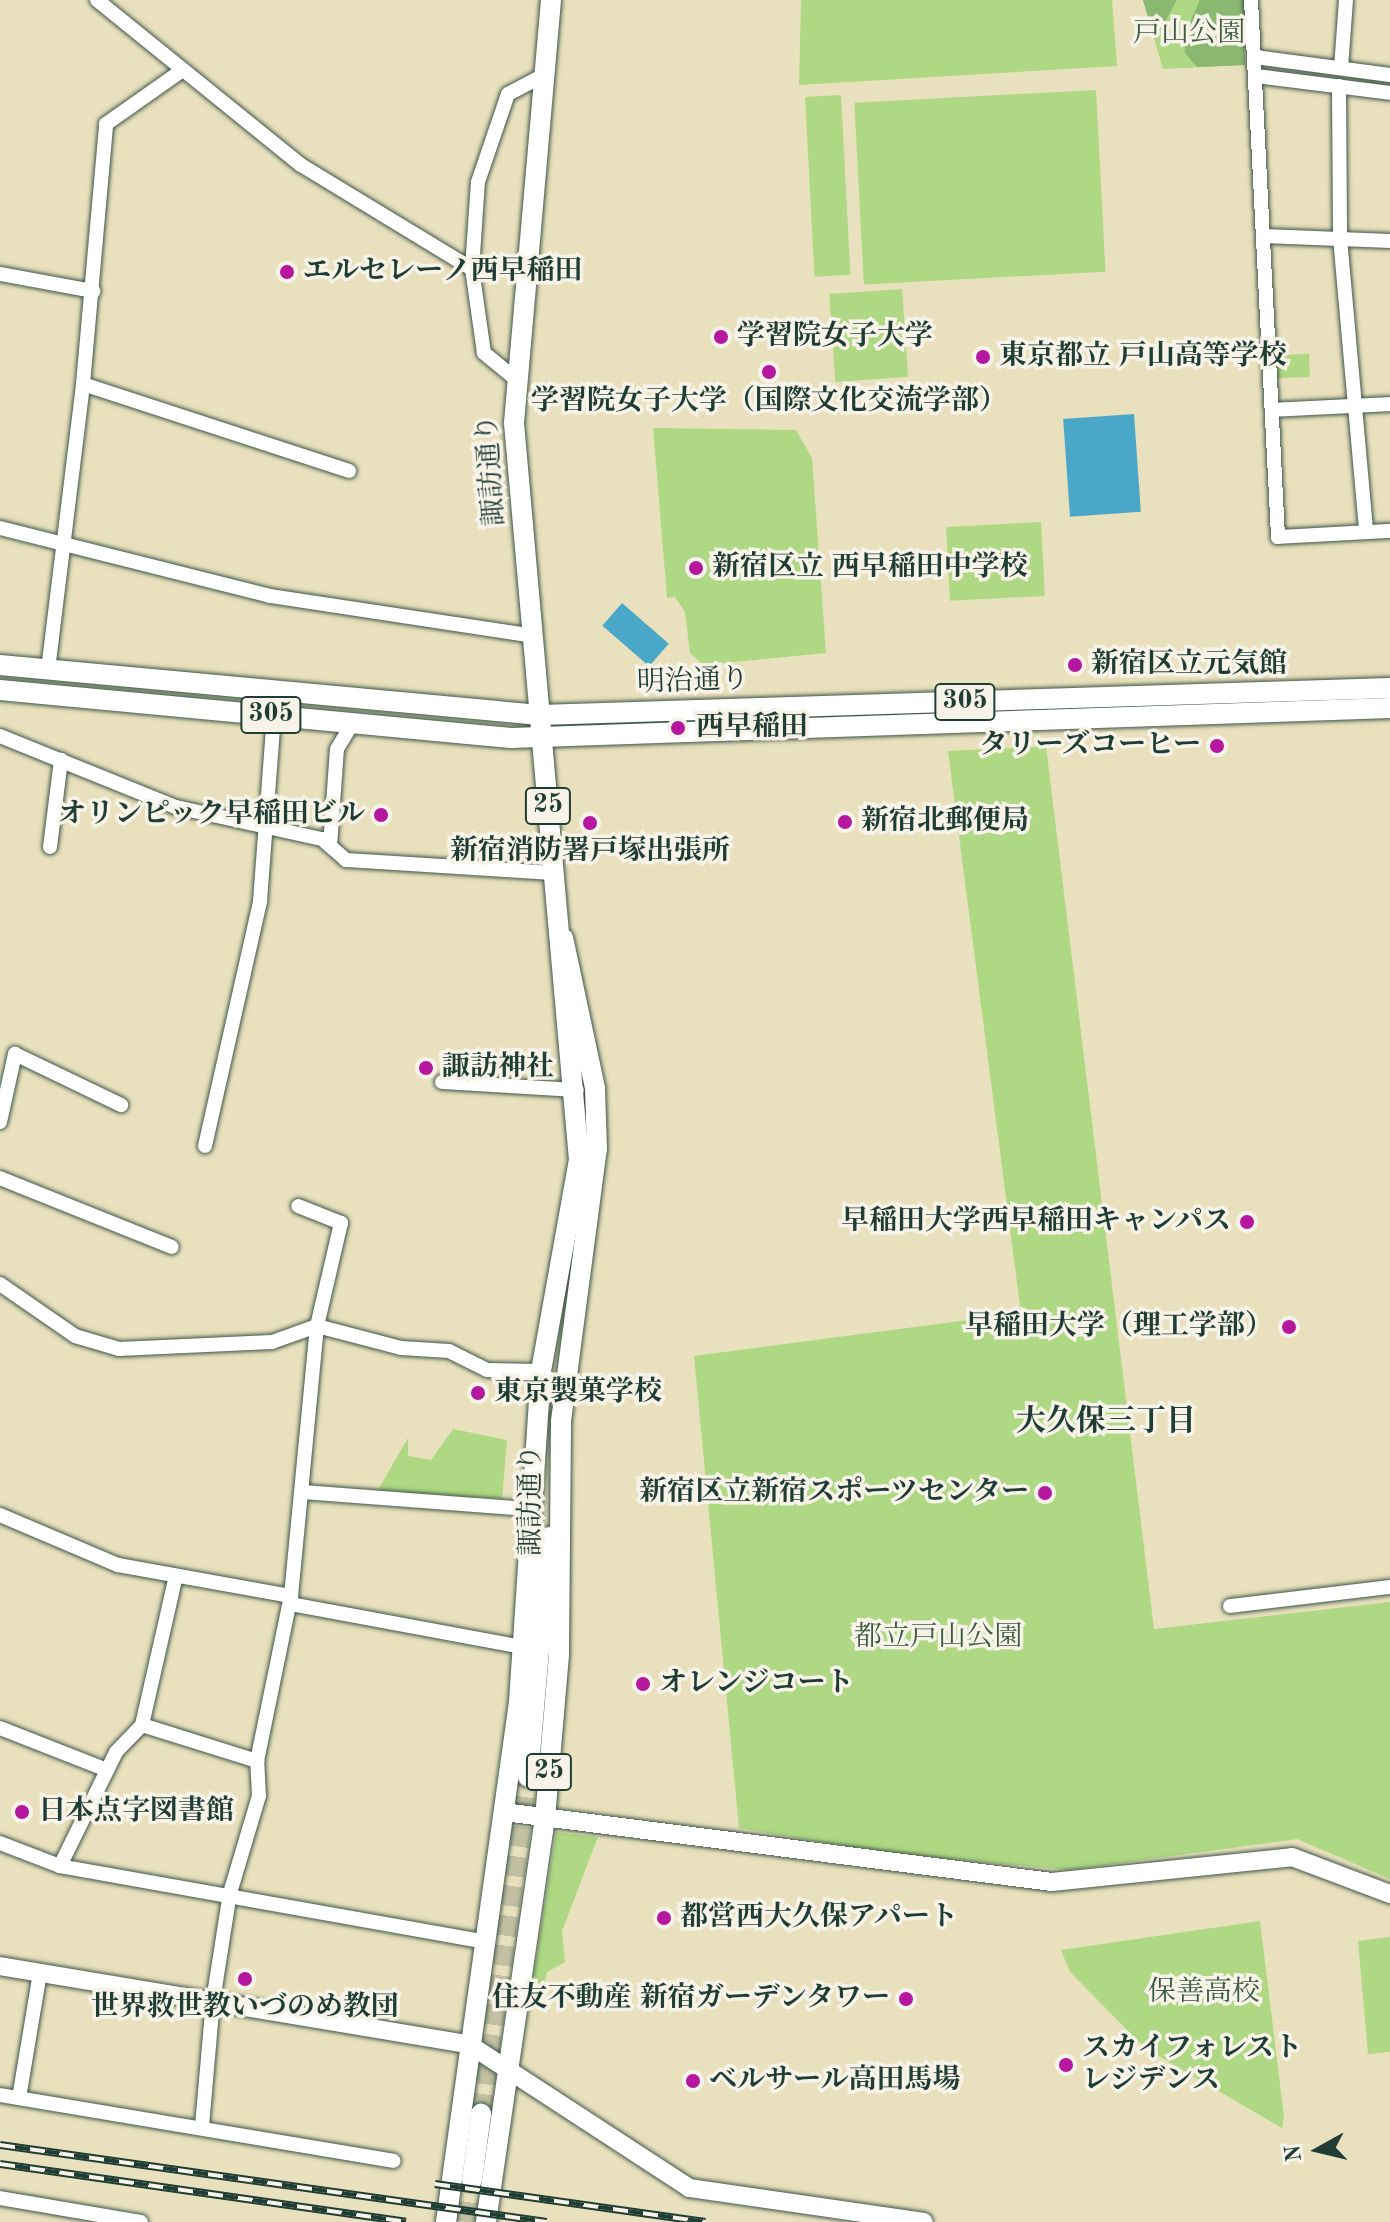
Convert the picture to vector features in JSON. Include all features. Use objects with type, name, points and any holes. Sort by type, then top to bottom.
[{"type":"main road","name":"諏訪通り","points":[[507,2069],[545,1818],[559,1654],[559,1473],[567,1371],[597,1149],[595,1088],[562,936],[554,873],[515,447],[517,380],[551,0]]},
{"type":"main road","name":"明治通り","points":[[0,665],[540,715],[1390,688]]},
{"type":"main road","name":"明治通り","points":[[0,690],[352,724],[542,738],[1390,710]]},
{"type":"main road","name":"諏訪通り","points":[[470,2045],[504,1812],[523,1647],[527,1509],[541,1369],[576,1182],[577,1090],[557,968],[562,936]]},
{"type":"main road","points":[[541,1369],[554,1363],[567,1371]]},
{"type":"main road","name":"25","points":[[531,1468],[544,1575]]},
{"type":"main road","name":"25","points":[[528,1777],[544,1575],[559,1473]]},
{"type":"main road","name":"25","points":[[446,2222],[470,2045]]},
{"type":"main road","name":"25","points":[[486,2222],[507,2069]]},
{"type":"main road","points":[[472,2180],[481,2114]]},
{"type":"street","points":[[97,0],[301,165],[472,269]]},
{"type":"street","points":[[1251,0],[1278,537],[1390,531]]},
{"type":"street","points":[[1341,68],[1346,0]]},
{"type":"street","points":[[1255,57],[1390,75]]},
{"type":"street","points":[[48,670],[93,291],[106,124],[181,71]]},
{"type":"street","points":[[517,380],[484,353],[472,269],[478,182],[496,113],[512,89],[546,74]]},
{"type":"street","points":[[1256,76],[1390,93]]},
{"type":"street","points":[[1339,86],[1340,238],[1366,532]]},
{"type":"street","points":[[1264,236],[1390,241]]},
{"type":"street","points":[[0,274],[93,291]]},
{"type":"street","points":[[83,384],[349,471]]},
{"type":"street","points":[[1272,410],[1390,404]]},
{"type":"street","points":[[0,528],[270,596],[534,636]]},
{"type":"street","points":[[205,1146],[271,828],[274,715]]},
{"type":"street","points":[[330,846],[337,749],[352,724]]},
{"type":"street","points":[[0,736],[176,807],[271,828],[330,846],[346,860],[554,873]]},
{"type":"street","points":[[50,847],[61,760]]},
{"type":"street","points":[[0,1123],[15,1054],[121,1105]]},
{"type":"street","points":[[442,1082],[577,1090]]},
{"type":"street","points":[[0,1178],[172,1247]]},
{"type":"street","points":[[202,2126],[213,2001],[230,1893],[259,1796],[257,1761],[291,1600],[317,1326],[341,1223],[298,1206]]},
{"type":"street","points":[[0,1284],[75,1336],[119,1349],[272,1342],[317,1326],[401,1348],[449,1351],[487,1370],[541,1369]]},
{"type":"street","points":[[303,1492],[527,1509]]},
{"type":"street","points":[[0,1515],[175,1580],[523,1647]]},
{"type":"street","points":[[60,1866],[107,1770],[142,1725],[175,1580]]},
{"type":"street","points":[[1230,1606],[1390,1587]]},
{"type":"street","points":[[142,1725],[257,1761]]},
{"type":"street","points":[[0,1728],[107,1770]]},
{"type":"street","points":[[504,1812],[1052,1882],[1292,1857],[1390,1894]]},
{"type":"street","points":[[0,1843],[60,1866],[230,1893],[485,1942]]},
{"type":"street","points":[[0,1966],[470,2045],[689,2188],[924,2222]]},
{"type":"street","points":[[19,2098],[40,1973]]},
{"type":"street","points":[[0,2095],[202,2126],[394,2161]]},
{"type":"street","points":[[0,2198],[141,2222]]},
{"type":"green space","points":[[801,0],[1112,0],[1117,66],[799,85]]},
{"type":"green space","name":"戸山公園","points":[[1143,0],[1244,0],[1245,65],[1163,69]]},
{"type":"green space","points":[[1143,0],[1177,0],[1155,40]]},
{"type":"green space","points":[[1200,0],[1244,0],[1245,65],[1197,67],[1185,53],[1184,35]]},
{"type":"green space","points":[[1096,90],[1106,272],[864,284],[854,103]]},
{"type":"green space","points":[[841,95],[850,275],[814,277],[805,97]]},
{"type":"green space","points":[[902,289],[908,377],[835,382],[829,294]]},
{"type":"green space","points":[[1309,354],[1310,377],[1275,378],[1274,355]]},
{"type":"green space","points":[[653,428],[796,430],[812,458],[826,653],[703,665],[690,653],[685,612],[675,597],[667,598]]},
{"type":"green space","points":[[1041,522],[1045,596],[950,601],[946,527]]},
{"type":"green space","name":"都立戸山公園","points":[[1046,746],[1154,1629],[1390,1602],[1390,1879],[1297,1839],[1069,1870],[879,1852],[739,1828],[694,1356],[1021,1313],[948,751]]},
{"type":"green space","points":[[453,1429],[507,1440],[502,1498],[375,1495],[408,1438],[408,1456],[431,1460]]},
{"type":"green space","points":[[556,1832],[598,1837],[562,1931],[565,1962],[547,1972],[543,1991],[534,1975]]},
{"type":"green space","name":"保善高校","points":[[1260,1921],[1284,2117],[1282,2128],[1145,2048],[1070,1972],[1061,1950]]},
{"type":"green space","points":[[1390,1937],[1390,2052],[1368,2054],[1358,1941]]},
{"type":"water","points":[[1134,414],[1141,512],[1070,517],[1063,419]]},
{"type":"water","points":[[622,603],[669,644],[649,666],[602,626]]},
{"type":"tunnel","points":[[481,2114],[528,1777]]},
{"type":"tunnel","points":[[466,2222],[472,2180]]},
{"type":"railway","points":[[0,2145],[547,2222]]},
{"type":"railway","points":[[0,2164],[406,2222]]},
{"type":"railway","points":[[435,2184],[705,2222]]},
{"type":"place","name":"エルセレーノ西早稲田","points":[[287,272]]},
{"type":"place","name":"学習院女子大学","points":[[721,337]]},
{"type":"place","name":"東京都立 戸山高等学校","points":[[983,357]]},
{"type":"place","name":"学習院女子大学（国際文化交流学部）","points":[[769,372]]},
{"type":"place","name":"新宿区立 西早稲田中学校","points":[[696,568]]},
{"type":"place","name":"新宿区立元気館","points":[[1075,665]]},
{"type":"place","name":"西早稲田","points":[[678,728]]},
{"type":"place","name":"タリーズコーヒー","points":[[1217,746]]},
{"type":"place","name":"オリンピック早稲田ビル","points":[[381,815]]},
{"type":"place","name":"新宿北郵便局","points":[[845,822]]},
{"type":"place","name":"新宿消防署戸塚出張所","points":[[590,823]]},
{"type":"place","name":"諏訪神社","points":[[426,1068]]},
{"type":"place","name":"早稲田大学西早稲田キャンパス","points":[[1247,1222]]},
{"type":"place","name":"早稲田大学（理工学部）","points":[[1289,1327]]},
{"type":"place","name":"東京製菓学校","points":[[478,1393]]},
{"type":"place","name":"新宿区立新宿スポーツセンター","points":[[1045,1493]]},
{"type":"place","name":"オレンジコート","points":[[643,1684]]},
{"type":"place","name":"日本点字図書館","points":[[22,1812]]},
{"type":"place","name":"都営西大久保アパート","points":[[664,1918]]},
{"type":"place","name":"世界救世教いづのめ教団","points":[[245,1979]]},
{"type":"place","name":"住友不動産 新宿ガーデンタワー","points":[[906,1999]]},
{"type":"place","name":"スカイフォレスト レジデンス","points":[[1066,2065]]},
{"type":"place","name":"ベルサール高田馬場","points":[[693,2081]]},
{"type":"district","name":"大久保三丁目","points":[[1106,1422]]}]
